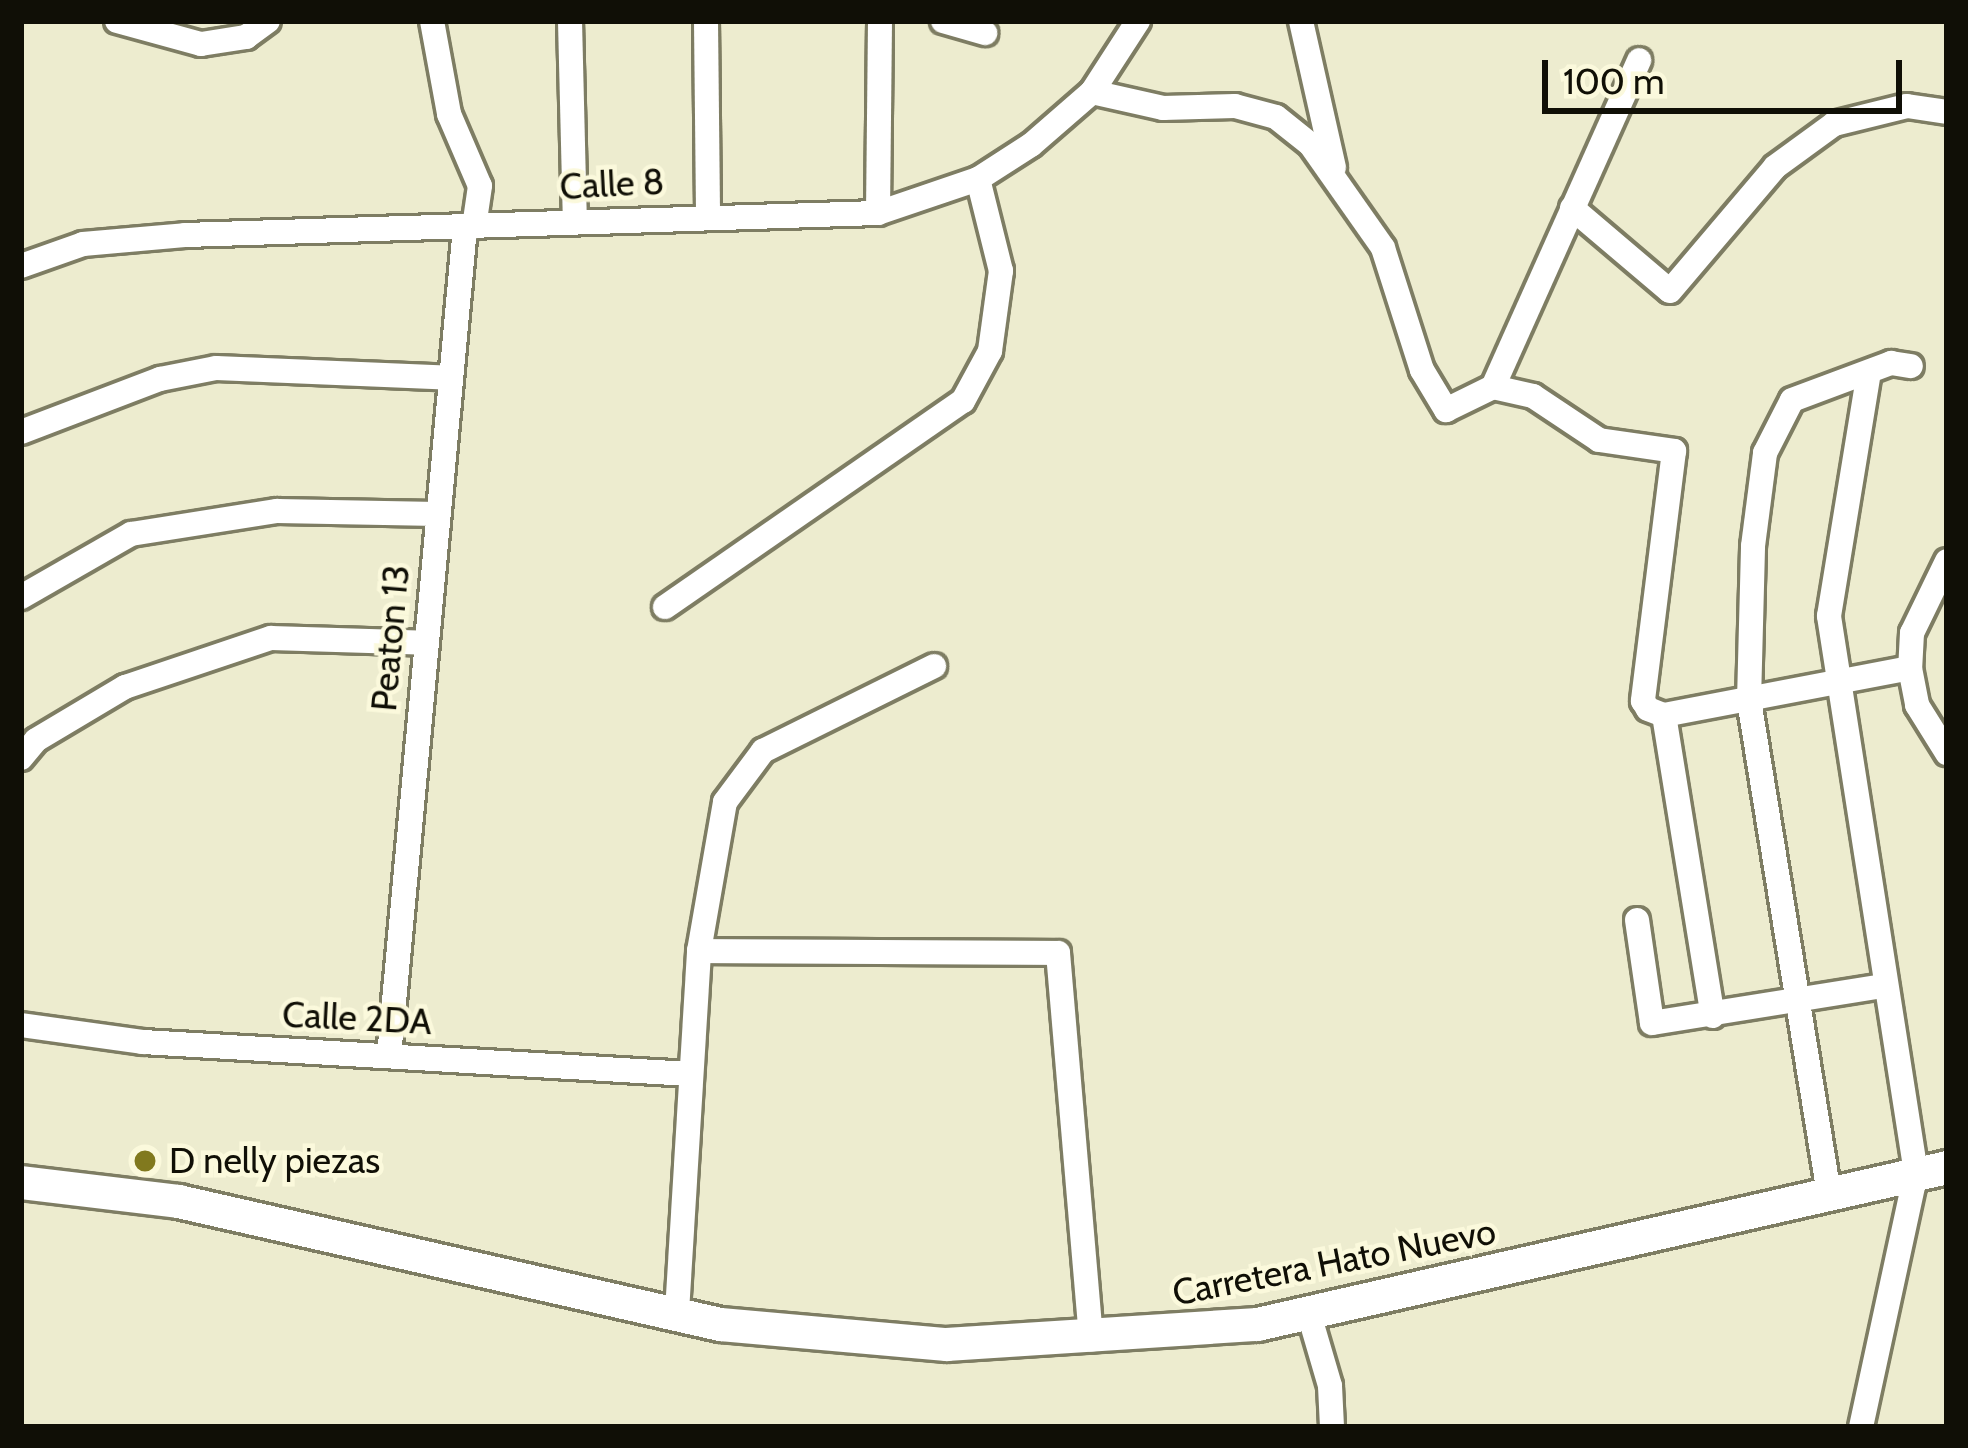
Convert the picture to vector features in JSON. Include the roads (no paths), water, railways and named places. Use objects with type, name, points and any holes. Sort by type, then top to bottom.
[{"type":"main road","name":"Carretera Hato Nuevo","points":[[21,1182],[160,1197],[677,1312],[864,1340],[1090,1340],[1309,1313],[1939,1172]]},
{"type":"street","points":[[117,21],[201,44],[246,37],[268,21]]},
{"type":"street","name":"Peaton 13","points":[[389,1056],[451,378],[470,227],[480,186],[448,114],[432,21]]},
{"type":"street","points":[[570,21],[575,222]]},
{"type":"street","points":[[706,21],[708,215]]},
{"type":"street","points":[[878,213],[880,21]]},
{"type":"street","points":[[943,21],[985,33]]},
{"type":"street","name":"Calle 8","points":[[21,266],[104,242],[708,215],[878,213],[978,179],[1092,92],[1138,21]]},
{"type":"street","points":[[1301,21],[1336,176]]},
{"type":"street","points":[[1492,387],[1639,60]]},
{"type":"street","points":[[1092,92],[1163,108],[1235,106],[1276,117],[1336,176],[1383,248],[1422,370],[1446,410],[1492,387],[1533,396],[1599,440],[1674,451],[1643,701],[1664,715],[1910,668]]},
{"type":"street","points":[[1572,208],[1670,291],[1774,167],[1834,124],[1907,106],[1947,112]]},
{"type":"street","points":[[665,607],[963,401],[990,351],[1000,271],[978,179]]},
{"type":"street","points":[[1829,1194],[1793,1000],[1749,700],[1753,546],[1765,453],[1792,400],[1869,372],[1911,366]]},
{"type":"street","points":[[21,432],[160,380],[216,368],[451,378]]},
{"type":"street","points":[[1861,1427],[1939,1172],[1882,986],[1836,681],[1832,573],[1869,372]]},
{"type":"street","points":[[21,597],[131,534],[277,511],[438,514]]},
{"type":"street","points":[[1946,751],[1917,705],[1910,668],[1912,633],[1947,561]]},
{"type":"street","points":[[26,741],[125,687],[272,638],[426,643]]},
{"type":"street","points":[[677,1312],[699,951],[734,779],[790,734],[934,666]]},
{"type":"street","points":[[1664,715],[1713,1016]]},
{"type":"street","points":[[1637,920],[1652,1023],[1882,986]]},
{"type":"street","points":[[699,951],[1058,953],[1090,1340]]},
{"type":"street","name":"Calle 2DA","points":[[21,1025],[143,1042],[690,1074]]},
{"type":"street","points":[[1309,1313],[1330,1385],[1332,1427]]},
{"type":"place","name":"D nelly piezas","points":[[145,1161]]}]
